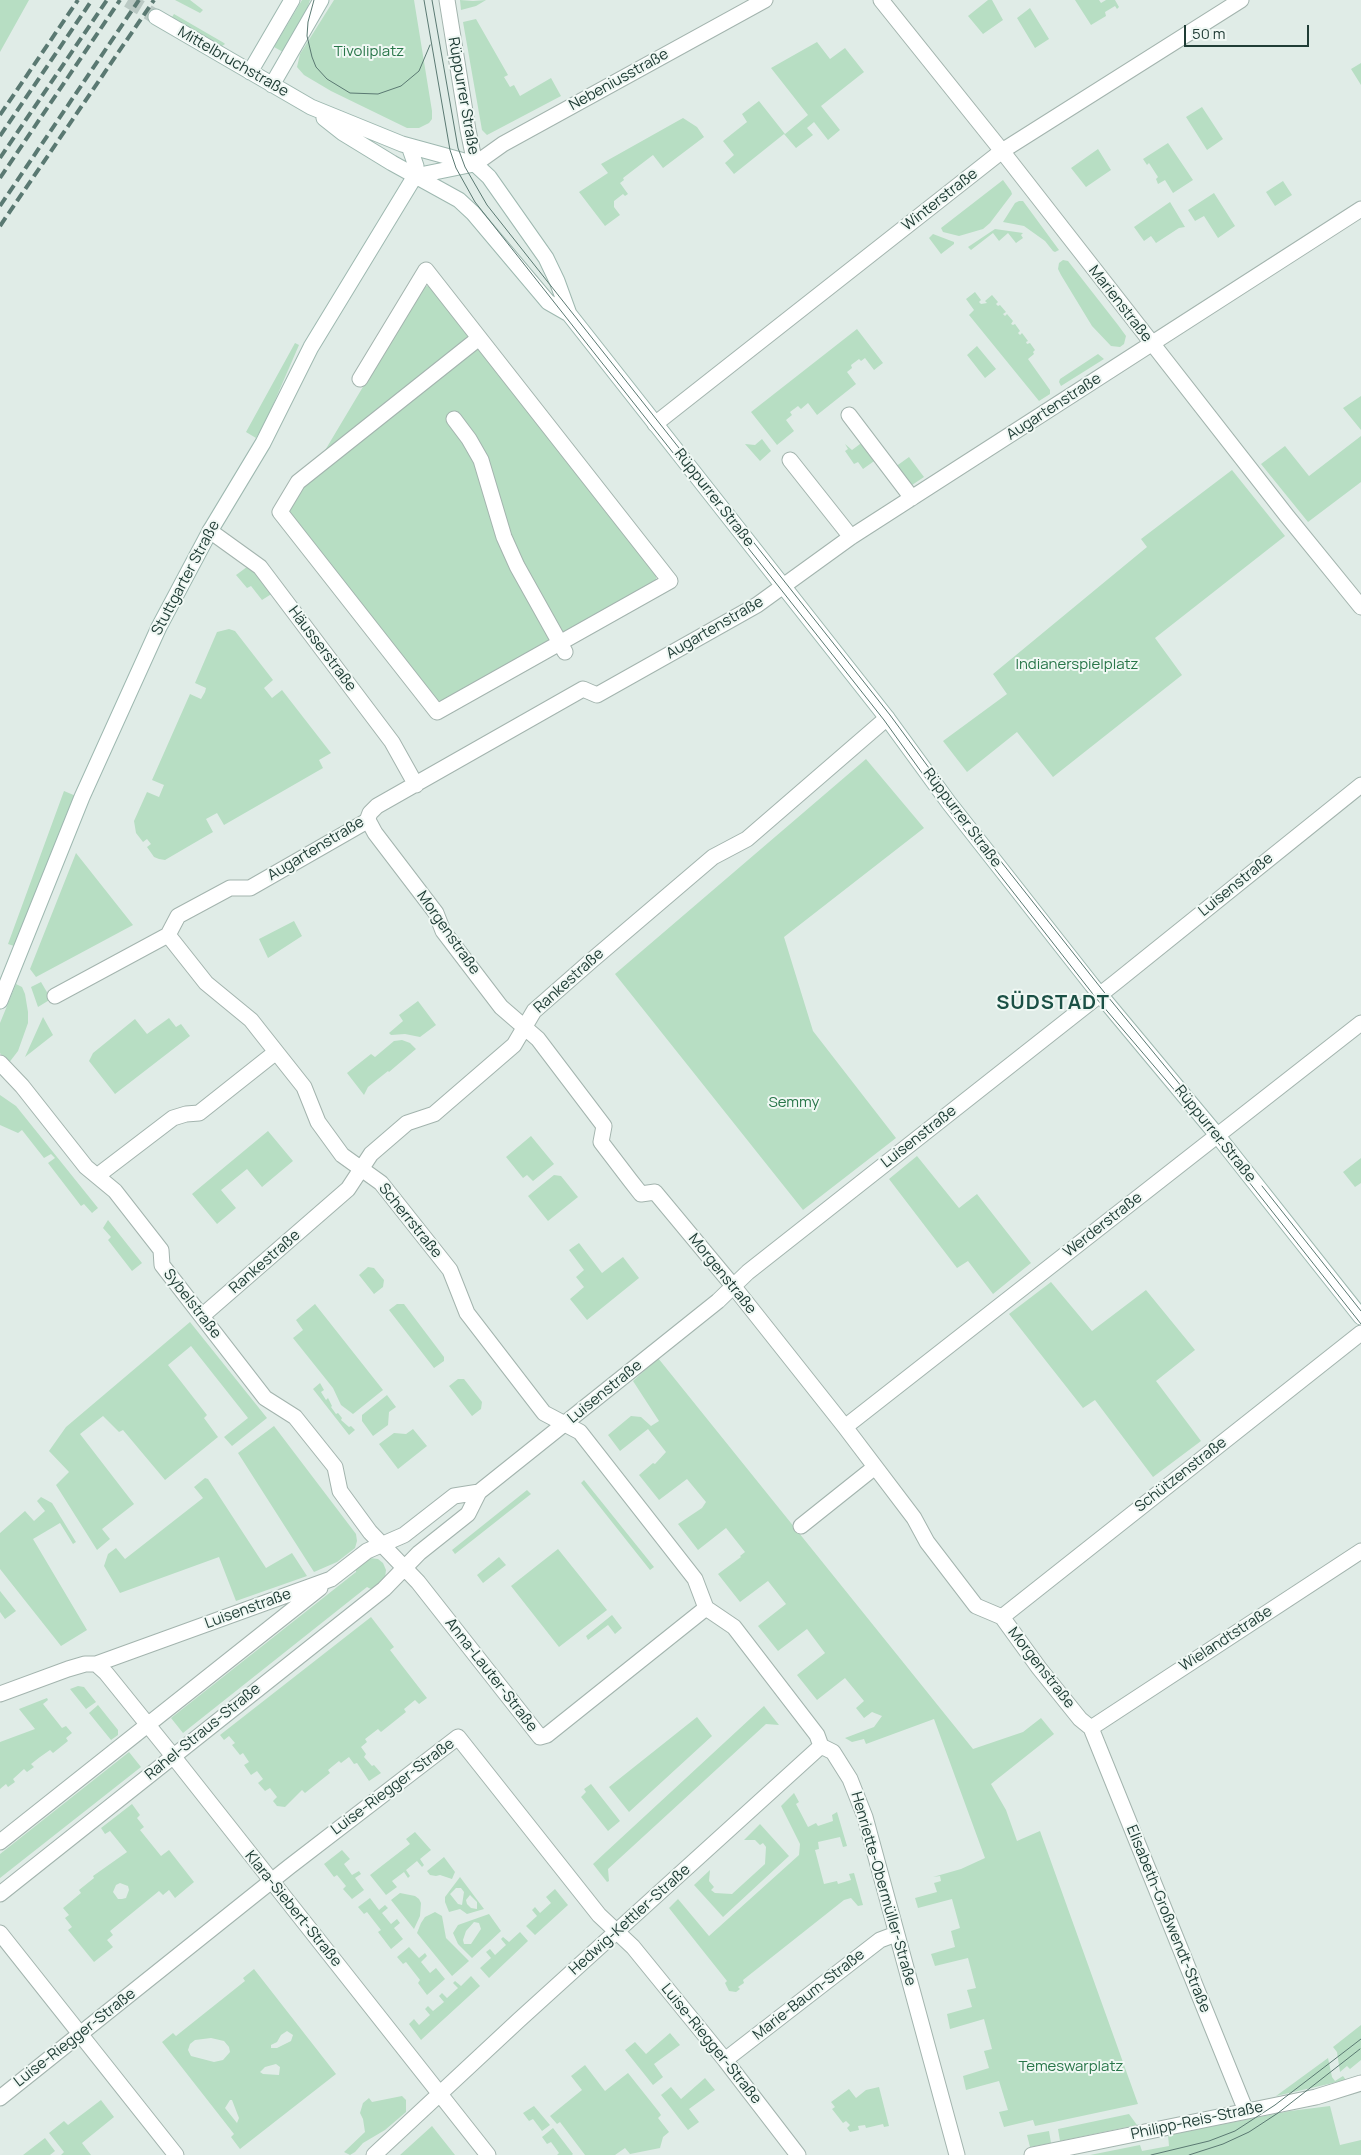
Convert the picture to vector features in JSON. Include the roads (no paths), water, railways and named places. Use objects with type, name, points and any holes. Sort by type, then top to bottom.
[{"type":"street","points":[[250,72],[292,0]]},
{"type":"street","points":[[272,85],[321,0]]},
{"type":"street","name":"Rüppurrer Straße","points":[[446,0],[475,164],[489,177],[546,258],[569,314],[887,718],[949,803],[1100,995],[1217,1135],[1361,1317]]},
{"type":"street","name":"Nebeniusstraße","points":[[475,164],[503,144],[765,0]]},
{"type":"street","name":"Marienstraße","points":[[881,0],[1361,607]]},
{"type":"street","name":"Winterstraße","points":[[655,424],[1002,151],[1241,0]]},
{"type":"street","name":"Mittelbruchstraße","points":[[156,17],[311,107],[409,146],[475,164]]},
{"type":"street","name":"Mittelbruchstraße","points":[[311,107],[343,133],[415,176]]},
{"type":"street","points":[[409,146],[416,166],[415,176],[475,164]]},
{"type":"street","name":"Rüppurrer Straße","points":[[415,176],[459,200],[473,213],[548,302],[569,314]]},
{"type":"street","name":"Stuttgarter Straße","points":[[0,1002],[82,797],[159,627],[210,531],[263,443],[311,348],[415,176]]},
{"type":"street","name":"Augartenstraße","points":[[55,996],[168,934],[178,916],[230,888],[250,888],[368,820],[370,813],[377,806],[583,688],[597,695],[757,605],[851,537],[1361,209]]},
{"type":"street","points":[[360,380],[426,270],[670,581],[562,647],[437,712],[280,512],[298,482],[479,338]]},
{"type":"street","points":[[848,415],[912,498]]},
{"type":"street","points":[[454,419],[481,460],[500,529],[517,566],[562,647]]},
{"type":"street","points":[[790,460],[851,537]]},
{"type":"street","name":"Häusserstraße","points":[[210,531],[260,567],[392,742],[416,784]]},
{"type":"street","name":"Rankestraße","points":[[202,1316],[348,1189],[371,1154],[406,1123],[434,1114],[514,1045],[534,1011],[600,953],[713,857],[747,839],[887,718]]},
{"type":"street","name":"Luisenstraße","points":[[404,1568],[419,1553],[468,1514],[479,1492],[734,1287],[748,1272],[1100,995],[1361,785]]},
{"type":"street","name":"Morgenstraße","points":[[368,820],[375,833],[436,913],[443,931],[501,1007],[538,1039],[604,1126],[602,1142],[641,1194],[655,1192],[734,1287],[845,1427],[914,1518],[927,1542],[976,1606],[1002,1618],[1080,1719],[1091,1728]]},
{"type":"street","name":"Scherrstraße","points":[[168,934],[206,983],[251,1020],[304,1088],[318,1122],[342,1155],[381,1183],[450,1270],[467,1313],[544,1413],[565,1424]]},
{"type":"street","name":"Werderstraße","points":[[845,1427],[1361,1022]]},
{"type":"street","points":[[97,1176],[173,1118],[198,1113],[276,1052]]},
{"type":"street","name":"Sybelstraße","points":[[0,1063],[22,1086],[86,1167],[115,1191],[161,1250],[162,1265],[265,1398],[295,1417],[335,1467],[340,1491],[382,1544]]},
{"type":"street","name":"Schützenstraße","points":[[1002,1618],[1361,1333]]},
{"type":"street","points":[[565,1424],[580,1432],[695,1579],[706,1608]]},
{"type":"street","points":[[801,1526],[875,1467]]},
{"type":"street","name":"Luisenstraße","points":[[0,1694],[68,1669],[85,1664],[96,1664],[331,1579],[367,1551],[404,1535],[454,1496],[479,1492]]},
{"type":"street","name":"Anna-Lauter-Straße","points":[[382,1544],[404,1568],[540,1736],[547,1735],[706,1608]]},
{"type":"street","name":"Wielandtstraße","points":[[1091,1728],[1361,1550]]},
{"type":"street","name":"Rahel-Straus-Straße","points":[[0,1894],[384,1588],[404,1568]]},
{"type":"street","points":[[0,1842],[331,1579]]},
{"type":"street","name":"Henriette-Obermüller-Straße","points":[[706,1608],[734,1627],[817,1735],[821,1746],[833,1752],[850,1779],[865,1817],[957,2155]]},
{"type":"street","name":"Klara-Siebert-Straße","points":[[96,1664],[106,1673],[146,1725],[173,1756],[488,2155]]},
{"type":"street","name":"Elisabeth-Großwendt-Straße","points":[[1091,1728],[1246,2111]]},
{"type":"street","name":"Luise-Riegger-Straße","points":[[0,2098],[271,1882],[458,1737],[599,1915],[633,1947],[725,2060],[798,2155]]},
{"type":"street","name":"Hedwig-Kettler-Straße","points":[[374,2155],[821,1746]]},
{"type":"street","points":[[0,1933],[176,2155]]},
{"type":"street","name":"Marie-Baum-Straße","points":[[725,2060],[880,1940],[896,1934]]},
{"type":"street","name":"Philipp-Reis-Straße","points":[[1032,2155],[1316,2096],[1361,2083]]},
{"type":"tunnel","points":[[128,0],[156,17]]},
{"type":"tram line","points":[[314,0],[308,22],[307,36],[312,57],[316,67],[327,79],[350,93],[378,94],[401,86],[419,71],[430,45]]},
{"type":"tram line","points":[[424,0],[450,150],[456,168],[475,202],[884,720],[945,805],[1096,998],[1200,1120],[1361,1324]]},
{"type":"tram line","points":[[432,0],[458,148],[465,167],[487,205],[890,715],[954,802],[1104,992],[1223,1137]]},
{"type":"tram line","points":[[1262,1186],[1361,1311]]},
{"type":"tram line","points":[[1151,2155],[1209,2141],[1235,2131],[1275,2105],[1361,2039]]},
{"type":"tram line","points":[[1189,2155],[1223,2144],[1249,2132],[1278,2113],[1360,2049]]},
{"type":"railway","points":[[0,115],[78,0]]},
{"type":"railway","points":[[0,136],[92,0]]},
{"type":"railway","points":[[0,158],[107,0]]},
{"type":"railway","points":[[0,178],[120,0]]},
{"type":"railway","points":[[0,206],[139,0]]},
{"type":"railway","points":[[0,226],[154,0]]},
{"type":"district","name":"SÜDSTADT","points":[[1053,1003]]},
{"type":"park label","name":"Tivoliplatz","points":[[369,52]]},
{"type":"park label","name":"Indianerspielplatz","points":[[1077,665]]},
{"type":"park label","name":"Semmy","points":[[794,1103]]},
{"type":"park label","name":"Temeswarplatz","points":[[1071,2067]]}]
